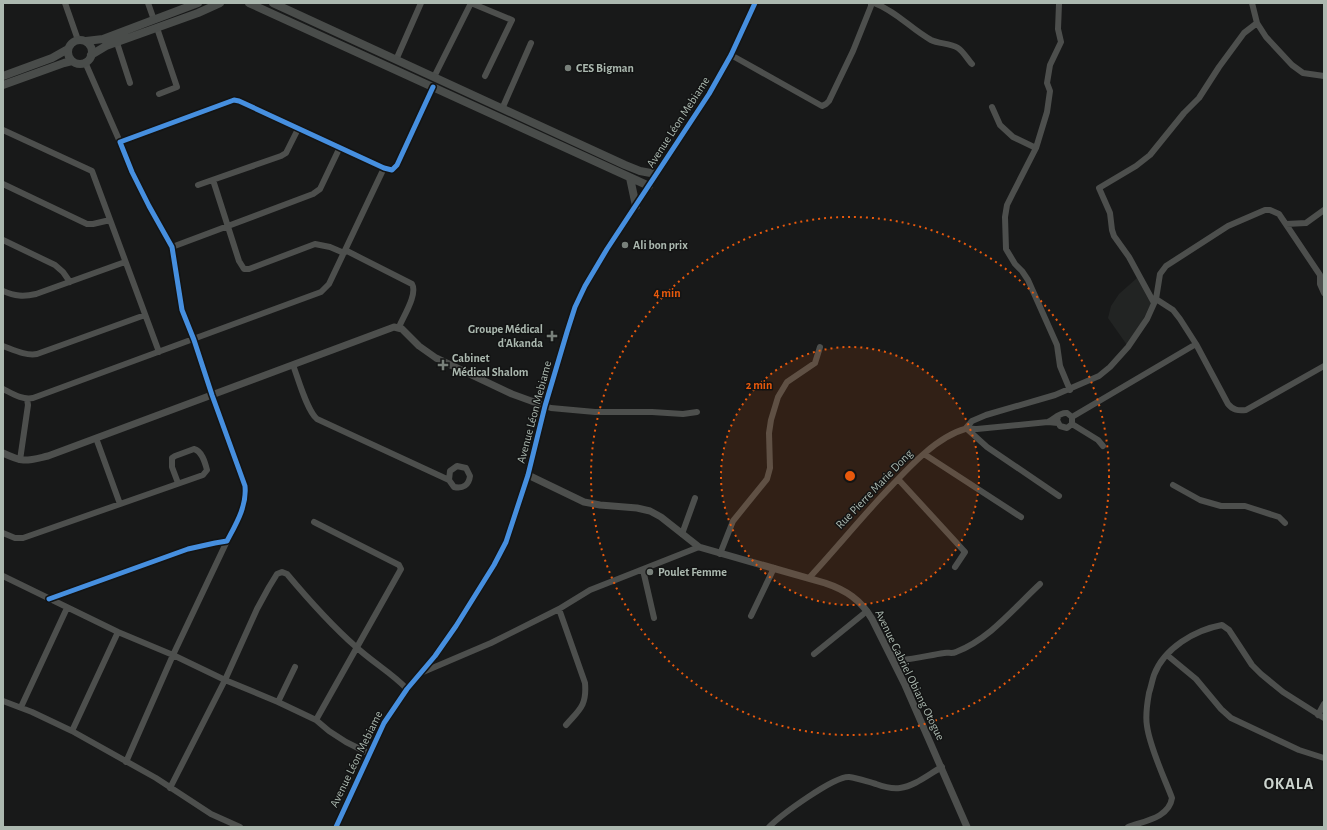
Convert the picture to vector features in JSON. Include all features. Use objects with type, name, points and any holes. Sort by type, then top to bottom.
[{"type":"main road","points":[[198,3],[103,38],[82,40],[71,43],[68,49],[68,56],[72,61],[79,64],[85,62],[91,55],[117,42],[205,10],[220,3]]},
{"type":"main road","points":[[249,3],[649,186]]},
{"type":"main road","points":[[273,3],[625,165],[640,171],[656,174]]},
{"type":"main road","points":[[82,40],[91,47],[91,55]]},
{"type":"main road","points":[[3,76],[52,58],[68,49]]},
{"type":"main road","points":[[3,85],[72,61]]},
{"type":"main road","points":[[630,178],[636,206]]},
{"type":"street","points":[[65,3],[82,40]]},
{"type":"street","points":[[148,3],[154,20]]},
{"type":"street","points":[[396,60],[421,3]]},
{"type":"street","points":[[434,78],[471,3],[512,20],[485,76]]},
{"type":"street","name":"Avenue Léon Mebiame","points":[[336,827],[384,723],[407,689],[423,672],[456,626],[494,565],[506,542],[528,475],[545,406],[566,332],[585,286],[656,174],[706,99],[732,55],[755,3]]},
{"type":"street","points":[[732,55],[822,106],[829,101],[853,51],[872,3],[883,6],[930,39],[958,48],[972,64]]},
{"type":"street","points":[[1252,3],[1257,23],[1266,37],[1292,65],[1303,73],[1324,76]]},
{"type":"street","points":[[1059,4],[1058,28],[1061,42],[1050,65],[1047,83],[1050,91],[1047,112],[1036,148],[1007,205],[1004,231],[1006,249],[1015,264],[1028,280],[1057,344],[1060,366],[1070,390]]},
{"type":"street","points":[[1257,23],[1244,33],[1202,93],[1150,155],[1136,166],[1099,188],[1110,213],[1114,236],[1129,257],[1155,301],[1173,310],[1196,344],[1231,408],[1241,411],[1246,410],[1324,366]]},
{"type":"street","points":[[157,28],[177,87],[159,94]]},
{"type":"street","points":[[117,42],[130,83]]},
{"type":"street","points":[[502,109],[531,42]]},
{"type":"street","points":[[85,62],[132,172],[172,247],[180,302],[245,486],[246,493],[245,501],[239,516],[173,655],[126,762]]},
{"type":"street","points":[[120,142],[234,100],[384,168],[392,170],[397,165],[433,87]]},
{"type":"street","points":[[992,107],[1000,125],[1013,136],[1036,148]]},
{"type":"street","points":[[198,185],[282,156],[286,153],[298,129]]},
{"type":"street","points":[[3,130],[92,171],[159,352]]},
{"type":"street","points":[[172,247],[316,192],[320,189],[340,147]]},
{"type":"street","points":[[3,389],[27,399],[194,340],[321,292],[329,284],[384,168]]},
{"type":"street","points":[[213,180],[239,261],[244,269],[246,270],[315,244],[330,246],[412,284],[414,287],[414,294],[399,328]]},
{"type":"street","points":[[3,184],[87,224],[110,220]]},
{"type":"street","name":"Rue Pierre Marie Dong","points":[[809,578],[844,536],[898,479],[924,454],[951,435],[966,428],[972,421],[1070,390],[1099,376],[1110,367],[1128,347],[1143,325],[1155,301],[1160,274],[1166,266],[1228,226],[1260,212],[1270,210],[1278,214],[1286,224]]},
{"type":"street","points":[[1286,224],[1306,223],[1324,210]]},
{"type":"street","points":[[1286,224],[1323,274],[1320,284],[1324,293]]},
{"type":"street","points":[[3,240],[55,264],[70,282]]},
{"type":"street","points":[[3,291],[12,295],[24,296],[36,294],[125,262]]},
{"type":"street","points":[[3,346],[25,354],[37,354],[145,315]]},
{"type":"street","points":[[3,453],[20,460],[29,461],[48,456],[394,327],[405,331],[427,353],[436,358],[512,394],[551,408],[595,412],[652,412],[683,414],[697,412]]},
{"type":"street","points":[[1058,420],[1063,428],[1070,426],[1072,420],[1196,344]]},
{"type":"street","points":[[720,554],[733,522],[767,480],[770,468],[769,433],[771,420],[778,397],[787,382],[815,363],[820,347]]},
{"type":"street","points":[[293,365],[311,413],[317,419],[449,480]]},
{"type":"street","points":[[20,460],[28,405],[27,399]]},
{"type":"street","points":[[966,428],[977,430],[1048,422],[1058,420],[1064,412],[1098,440],[1102,446]]},
{"type":"street","points":[[966,428],[1005,460],[1059,496]]},
{"type":"street","points":[[96,438],[120,504]]},
{"type":"street","points":[[3,533],[15,538],[23,538],[178,484],[203,475],[207,470],[200,452],[197,450],[194,449],[172,458],[172,467],[178,484]]},
{"type":"street","points":[[924,454],[1021,517]]},
{"type":"street","name":"Avenue Gabriel Obiang Otogue","points":[[528,475],[584,502],[637,508],[650,511],[661,517],[699,547],[837,587],[856,598],[867,611],[891,656],[942,767],[967,827]]},
{"type":"street","points":[[898,479],[965,552],[955,567]]},
{"type":"street","points":[[1173,485],[1200,500],[1221,506],[1245,506],[1279,517],[1285,523]]},
{"type":"street","points":[[682,534],[695,498]]},
{"type":"street","points":[[314,522],[399,565],[400,568],[400,571],[316,720]]},
{"type":"street","points":[[49,599],[188,549],[215,542],[227,541]]},
{"type":"street","points":[[423,672],[491,644],[559,610],[590,590],[699,547]]},
{"type":"street","points":[[750,616],[774,568]]},
{"type":"street","points":[[643,570],[654,618]]},
{"type":"street","points":[[170,788],[225,680],[260,603],[276,574],[282,572],[286,574],[330,622],[356,647],[407,689]]},
{"type":"street","points":[[3,576],[118,632],[173,655],[225,680],[316,720],[328,731],[370,754]]},
{"type":"street","points":[[891,656],[894,654],[901,660],[918,659],[946,652],[954,654],[987,634],[1040,584]]},
{"type":"street","points":[[21,707],[67,608]]},
{"type":"street","points":[[559,610],[585,684],[586,694],[583,704],[566,725]]},
{"type":"street","points":[[814,654],[867,611]]},
{"type":"street","points":[[1128,827],[1167,811],[1171,805],[1172,798],[1146,725],[1147,702],[1154,675],[1167,655],[1176,646],[1195,634],[1211,627],[1222,625],[1229,630],[1252,665],[1261,674],[1318,716],[1324,718]]},
{"type":"street","points":[[72,731],[118,632]]},
{"type":"street","points":[[1167,655],[1196,679],[1221,710],[1231,718],[1299,750],[1324,758]]},
{"type":"street","points":[[278,702],[296,667]]},
{"type":"street","points":[[3,701],[21,707],[72,731],[156,778],[211,814],[240,827]]},
{"type":"street","points":[[1318,716],[1324,704]]},
{"type":"street","points":[[769,827],[790,809],[842,778],[848,777],[890,788],[901,788],[910,785],[942,767]]},
{"type":"shaded area","points":[[1137,278],[1151,304],[1127,345],[1108,318],[1111,306],[1119,294]]},
{"type":"cycle path","points":[[336,827],[384,723],[407,689],[435,656],[456,626],[494,565],[506,542],[528,475],[545,406],[567,332],[575,307],[585,286],[607,249],[709,94],[731,55],[755,3]]},
{"type":"cycle path","points":[[49,599],[188,549],[227,541],[243,508],[245,486],[182,310],[172,247],[132,172],[120,142],[234,100],[384,168],[392,170],[397,165],[433,87]]},
{"type":"place","name":"CES Bigman","points":[[568,68]]},
{"type":"place","name":"Ali bon prix","points":[[625,245]]},
{"type":"place","name":"Groupe Médical d'Akanda","points":[[552,336]]},
{"type":"place","name":"Cabinet Médical Shalom","points":[[443,365]]},
{"type":"place","name":"Poulet Femme","points":[[650,572]]},
{"type":"district","name":"OKALA","points":[[1289,783]]}]
